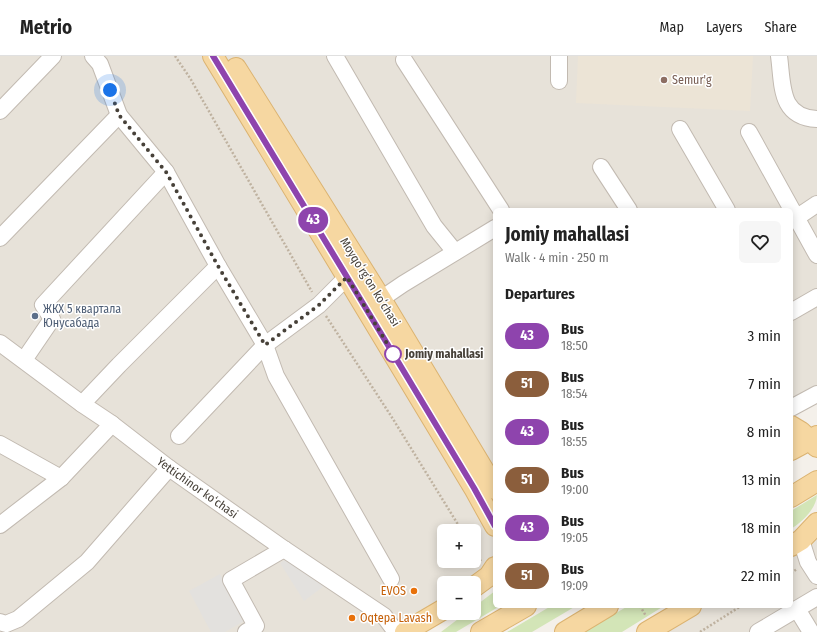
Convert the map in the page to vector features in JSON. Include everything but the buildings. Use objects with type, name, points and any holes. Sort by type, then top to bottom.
[{"type":"main road","name":"Moyqoʻrgʻon koʻchasi","points":[[213,56],[474,488],[493,522]]},
{"type":"main road","name":"Moyqoʻrgʻon koʻchasi","points":[[229,56],[381,299],[493,486]]},
{"type":"main road","points":[[793,427],[815,440]]},
{"type":"main road","points":[[793,449],[815,440]]},
{"type":"main road","points":[[793,496],[817,481]]},
{"type":"main road","points":[[796,543],[817,523]]},
{"type":"main road","points":[[481,582],[488,576],[489,566]]},
{"type":"main road","points":[[481,588],[493,581]]},
{"type":"main road","points":[[481,632],[523,608]]},
{"type":"main road","points":[[565,632],[605,608]]},
{"type":"main road","points":[[647,632],[688,608]]},
{"type":"main road","points":[[405,632],[437,613]]},
{"type":"street","points":[[0,111],[53,56]]},
{"type":"street","points":[[335,56],[434,226],[455,252]]},
{"type":"street","points":[[559,56],[559,81]]},
{"type":"street","points":[[779,56],[785,99],[788,105],[792,110],[807,119],[817,120]]},
{"type":"street","points":[[101,59],[119,115],[166,172],[218,266],[265,345],[276,376],[391,579]]},
{"type":"street","points":[[404,60],[500,208]]},
{"type":"street","points":[[0,238],[119,115]]},
{"type":"street","points":[[680,129],[726,208]]},
{"type":"street","points":[[749,132],[791,208]]},
{"type":"street","points":[[601,167],[629,208]]},
{"type":"street","points":[[24,360],[52,319],[43,305],[166,172]]},
{"type":"street","points":[[796,218],[817,204]]},
{"type":"street","points":[[793,213],[817,255]]},
{"type":"street","points":[[381,299],[493,229]]},
{"type":"street","points":[[82,404],[218,266]]},
{"type":"street","points":[[179,436],[265,345],[319,305],[347,277]]},
{"type":"street","points":[[793,311],[817,298]]},
{"type":"street","name":"Yettichinor ko‘chasi","points":[[0,342],[82,404],[112,424],[169,468],[284,549],[384,616],[396,632]]},
{"type":"street","points":[[793,407],[817,394]]},
{"type":"street","points":[[0,525],[61,478],[112,424]]},
{"type":"street","points":[[0,444],[61,478]]},
{"type":"street","points":[[2,626],[18,619],[87,562],[169,468]]},
{"type":"street","points":[[817,529],[796,543],[817,576]]},
{"type":"street","points":[[246,632],[256,626],[231,580],[284,549]]},
{"type":"street","points":[[758,632],[817,597]]},
{"type":"street","points":[[797,609],[811,632]]},
{"type":"path","points":[[481,557],[489,566]]},
{"type":"path","points":[[700,632],[738,608]]},
{"type":"shaded area","points":[[0,56],[817,56],[817,394],[793,407],[793,208],[493,208],[493,580],[481,582],[481,576],[437,576],[437,613],[405,632],[0,632]]},
{"type":"shaded area","name":"Semur'g","points":[[578,56],[753,56],[750,111],[576,103]]},
{"type":"shaded area","points":[[817,529],[817,632],[647,632],[688,608],[793,608],[793,545]]},
{"type":"shaded area","points":[[288,558],[324,586],[304,601],[280,563]]},
{"type":"shaded area","points":[[220,574],[246,620],[225,632],[211,632],[189,591]]},
{"type":"green space","points":[[817,495],[814,505],[808,515],[793,528],[793,510]]},
{"type":"green space","points":[[493,593],[493,608],[497,608],[481,617],[481,602]]},
{"type":"green space","points":[[548,608],[573,608],[532,632],[507,632]]},
{"type":"green space","points":[[625,608],[661,608],[622,632],[583,632]]},
{"type":"green space","points":[[457,620],[476,620],[456,632],[441,632]]},
{"type":"bus line","name":"43","points":[[213,56],[474,488],[493,522]]},
{"type":"place","name":"Semur'g","points":[[664,80]]},
{"type":"place","name":"ЖКХ 5 квартала Юнусабада","points":[[35,316]]},
{"type":"place","name":"Jomiy mahallasi","points":[[393,354]]},
{"type":"place","name":"EVOS","points":[[414,591]]},
{"type":"place","name":"Oqtepa Lavash","points":[[352,618]]},
{"type":"route","points":[[110,90],[119,115],[166,172],[218,266],[265,345],[319,305],[347,277],[394,355],[393,354]]}]
